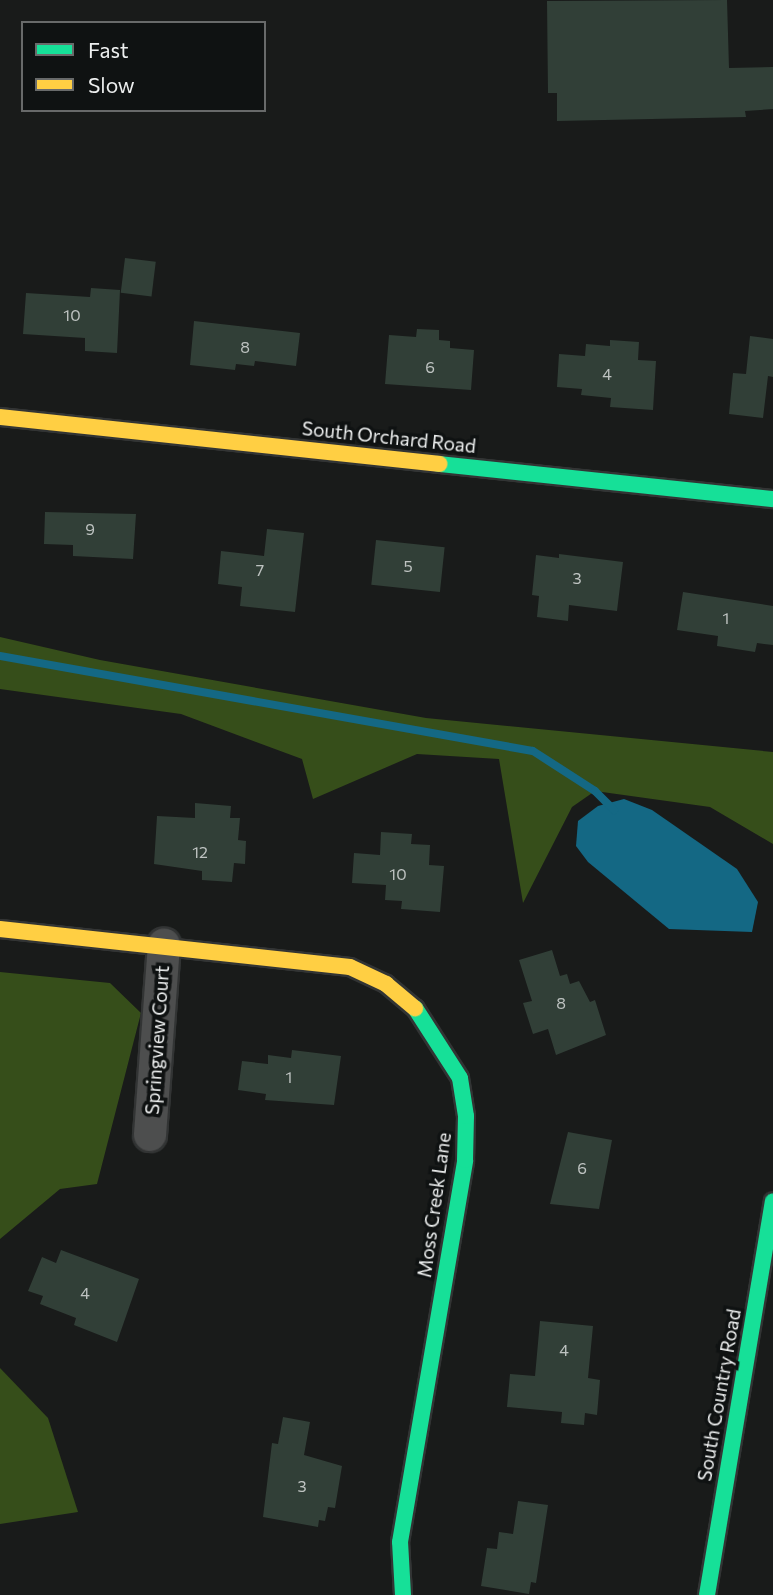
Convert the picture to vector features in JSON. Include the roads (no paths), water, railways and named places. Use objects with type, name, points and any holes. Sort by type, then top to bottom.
[{"type":"street","name":"South Orchard Road","points":[[0,417],[773,499]]},
{"type":"street","name":"Moss Creek Lane","points":[[0,929],[351,967],[386,985],[418,1011],[460,1078],[466,1116],[464,1160],[400,1542],[403,1595]]},
{"type":"street","name":"Springview Court","points":[[150,1135],[164,946]]},
{"type":"street","name":"South Country Road","points":[[707,1595],[773,1202]]},
{"type":"water","points":[[624,799],[652,810],[737,869],[758,902],[752,932],[669,929],[588,862],[576,846],[578,821],[598,806]]},
{"type":"waterway","points":[[0,656],[533,751],[595,791],[614,810]]}]
